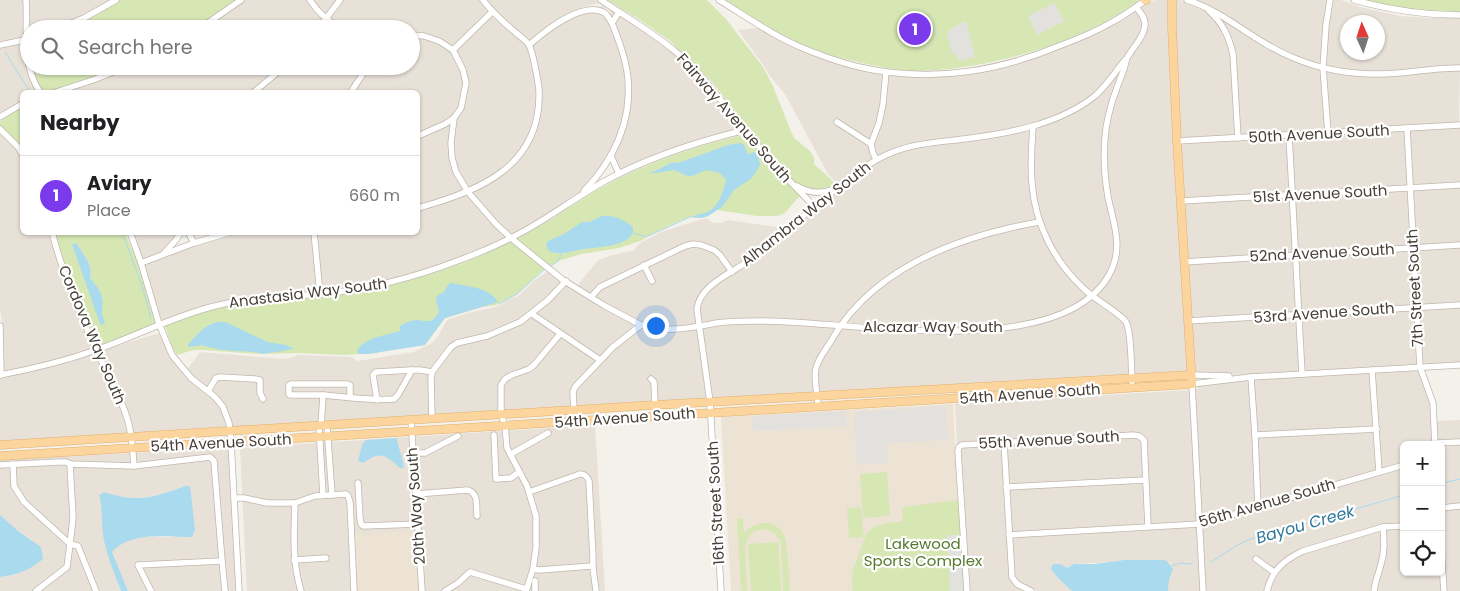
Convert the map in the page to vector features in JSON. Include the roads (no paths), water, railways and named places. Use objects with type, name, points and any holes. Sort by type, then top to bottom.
[{"type":"main road","points":[[1172,0],[1177,141],[1192,380]]},
{"type":"main road","name":"54th Avenue South","points":[[0,446],[655,405],[953,389],[1192,380]]},
{"type":"main road","name":"54th Avenue South","points":[[0,456],[954,398],[1132,383]]},
{"type":"street","points":[[26,0],[27,20]]},
{"type":"street","points":[[79,20],[116,0]]},
{"type":"street","points":[[213,20],[241,0]]},
{"type":"street","points":[[310,0],[326,20],[340,0]]},
{"type":"street","points":[[420,207],[468,192],[504,172],[523,151],[534,129],[539,102],[538,84],[529,45],[492,12],[483,0]]},
{"type":"street","points":[[588,9],[599,0]]},
{"type":"street","name":"Fairway Avenue South","points":[[599,0],[644,27],[677,53],[724,103],[791,183],[815,207]]},
{"type":"street","points":[[719,0],[766,29],[803,48],[837,61],[872,70],[912,74],[946,74],[981,70],[1012,63],[1088,34],[1113,22],[1146,0]]},
{"type":"street","points":[[1187,0],[1227,18],[1277,51],[1323,68],[1343,72],[1379,74],[1460,68]]},
{"type":"street","points":[[1328,133],[1323,68],[1330,0]]},
{"type":"street","points":[[1354,0],[1399,11],[1460,16]]},
{"type":"street","name":"Alcazar Way South","points":[[698,327],[720,323],[760,320],[918,330],[1002,328],[1025,325],[1054,317],[1081,305],[1092,297],[1109,275],[1116,253],[1117,230],[1106,182],[1104,146],[1110,105],[1127,59],[1141,36],[1145,24],[1142,14],[1136,7]]},
{"type":"street","points":[[1206,8],[1222,26],[1233,54],[1238,138]]},
{"type":"street","points":[[529,45],[548,28],[563,18],[583,9],[596,9],[605,13],[612,23],[625,65],[628,96],[623,128],[611,156],[592,183],[579,196]]},
{"type":"street","points":[[453,50],[492,12]]},
{"type":"street","points":[[612,23],[619,12]]},
{"type":"street","points":[[420,36],[438,41],[453,50],[463,70],[466,83],[461,108],[454,118],[420,135]]},
{"type":"street","points":[[0,45],[20,41]]},
{"type":"street","name":"Alhambra Way South","points":[[698,327],[697,309],[701,295],[710,286],[750,260],[865,166],[893,152],[922,144],[980,137],[1033,126],[1081,106],[1103,88],[1127,59]]},
{"type":"street","points":[[876,160],[871,144],[879,124],[886,72]]},
{"type":"street","points":[[32,75],[39,90]]},
{"type":"street","points":[[62,90],[106,75]]},
{"type":"street","points":[[256,90],[274,75]]},
{"type":"street","points":[[352,90],[362,75]]},
{"type":"street","points":[[0,117],[20,105]]},
{"type":"street","points":[[454,118],[451,142],[452,158],[456,172],[468,192],[511,238],[566,281],[611,310],[641,325],[666,330],[698,327]]},
{"type":"street","points":[[837,122],[871,144]]},
{"type":"street","name":"50th Avenue South","points":[[1177,141],[1460,125]]},
{"type":"street","points":[[1033,126],[1032,184],[1039,222],[1066,271],[1092,297],[1117,313],[1126,322],[1129,334],[1132,383]]},
{"type":"street","name":"7th Street South","points":[[1407,128],[1420,367],[1432,403],[1435,441]]},
{"type":"street","points":[[0,129],[20,150]]},
{"type":"street","name":"Anastasia Way South","points":[[0,375],[96,350],[159,324],[239,300],[320,294],[403,280],[465,258],[511,238],[546,219],[579,196],[647,161],[688,146],[745,130]]},
{"type":"street","points":[[1289,136],[1302,374]]},
{"type":"street","points":[[611,156],[619,174]]},
{"type":"street","points":[[791,183],[808,191],[823,192],[836,189]]},
{"type":"street","name":"51st Avenue South","points":[[1181,201],[1460,185]]},
{"type":"street","points":[[818,406],[816,368],[840,326],[882,284],[917,261],[954,244],[1010,227],[1039,222]]},
{"type":"street","name":"Cordova Way South","points":[[53,235],[67,281],[129,423],[134,466]]},
{"type":"street","points":[[131,235],[159,324],[172,355],[191,378],[216,397],[228,417],[231,442],[238,591]]},
{"type":"street","points":[[161,256],[179,235]]},
{"type":"street","points":[[190,235],[194,244]]},
{"type":"street","points":[[141,263],[222,235]]},
{"type":"street","points":[[314,235],[320,294]]},
{"type":"street","name":"52nd Avenue South","points":[[1184,262],[1460,245]]},
{"type":"street","points":[[591,297],[600,288],[685,246],[707,246],[720,255],[732,272]]},
{"type":"street","points":[[644,265],[652,281]]},
{"type":"street","points":[[432,419],[431,379],[433,370],[451,347],[457,343],[487,336],[520,322],[548,300],[566,281]]},
{"type":"street","name":"53rd Avenue South","points":[[1188,322],[1460,305]]},
{"type":"street","points":[[532,314],[600,360]]},
{"type":"street","points":[[574,410],[573,392],[575,387],[600,360],[641,325]]},
{"type":"street","points":[[0,326],[0,375]]},
{"type":"street","name":"16th Street South","points":[[698,327],[710,402],[721,591]]},
{"type":"street","points":[[446,591],[470,572],[526,590],[533,569],[536,548],[536,516],[529,492],[507,448],[505,426],[501,415],[501,385],[505,379],[534,365],[560,334]]},
{"type":"street","name":"54th Avenue South","points":[[1192,380],[1460,365]]},
{"type":"street","points":[[350,397],[350,385],[347,384],[289,385],[290,395],[323,395],[366,400],[394,399],[412,370]]},
{"type":"street","points":[[377,400],[373,375],[376,372],[433,370]]},
{"type":"street","points":[[1372,370],[1379,472]]},
{"type":"street","points":[[1251,377],[1258,506]]},
{"type":"street","points":[[208,392],[216,378],[255,379],[260,380],[260,394],[263,399]]},
{"type":"street","points":[[651,379],[654,382],[655,405]]},
{"type":"street","points":[[1192,380],[1203,591]]},
{"type":"street","points":[[953,389],[954,398]]},
{"type":"street","points":[[323,395],[323,426],[332,495]]},
{"type":"street","name":"20th Way South","points":[[411,420],[422,591]]},
{"type":"street","points":[[1255,435],[1377,429]]},
{"type":"street","points":[[510,454],[548,432]]},
{"type":"street","points":[[494,435],[496,479],[511,478],[519,472]]},
{"type":"street","points":[[413,453],[425,453],[458,436]]},
{"type":"street","name":"55th Avenue South","points":[[967,591],[958,451],[962,445],[1140,436],[1144,440],[1145,480]]},
{"type":"street","points":[[323,496],[324,437]]},
{"type":"street","points":[[1445,443],[1460,442]]},
{"type":"street","points":[[1004,443],[1012,577],[1017,584],[1031,591]]},
{"type":"street","points":[[0,465],[66,462],[70,464],[134,466],[210,457],[214,461],[225,591]]},
{"type":"street","points":[[13,464],[14,486],[24,502],[70,544],[78,546],[96,591]]},
{"type":"street","points":[[36,591],[66,567],[73,518],[70,464]]},
{"type":"street","name":"56th Avenue South","points":[[1009,535],[1200,524],[1400,466]]},
{"type":"street","points":[[529,492],[580,474],[587,476],[589,480],[592,566],[596,591]]},
{"type":"street","points":[[1006,487],[1145,480],[1148,526]]},
{"type":"street","points":[[358,483],[361,524],[364,526],[418,524]]},
{"type":"street","points":[[416,494],[468,490],[476,498],[477,516]]},
{"type":"street","points":[[234,498],[267,503],[295,502],[323,496],[346,494],[350,502],[354,591]]},
{"type":"street","points":[[295,502],[294,560],[301,591]]},
{"type":"street","points":[[1445,508],[1460,506]]},
{"type":"street","points":[[1267,591],[1274,572],[1292,556],[1303,550],[1383,527],[1400,526]]},
{"type":"street","points":[[1374,591],[1375,580],[1384,549],[1383,527]]},
{"type":"street","points":[[294,560],[326,558]]},
{"type":"street","points":[[1256,559],[1274,572]]},
{"type":"street","points":[[151,591],[138,565],[222,561]]},
{"type":"street","points":[[533,569],[592,566]]},
{"type":"street","points":[[1443,576],[1444,591]]},
{"type":"street","points":[[535,581],[535,591]]},
{"type":"water","points":[[740,143],[744,145],[748,154],[755,152],[758,154],[760,165],[752,178],[734,190],[722,207],[708,216],[701,218],[690,217],[710,211],[717,204],[726,180],[720,173],[706,170],[688,176],[674,170],[649,174],[671,163],[681,162],[728,145]]},
{"type":"water","points":[[602,216],[619,218],[626,222],[633,227],[632,234],[628,239],[614,245],[562,253],[549,251],[546,245],[548,241],[564,234],[582,222],[589,222]]},
{"type":"water","points":[[76,243],[87,259],[91,272],[90,277],[102,295],[102,315],[105,322],[103,325],[100,324],[72,244]]},
{"type":"water","points":[[451,283],[483,290],[498,302],[445,318],[425,345],[368,354],[359,354],[357,352],[359,347],[369,340],[400,331],[400,326],[406,323],[415,320],[429,321],[434,318],[439,312],[437,296],[444,292]]},
{"type":"water","points":[[219,322],[225,322],[268,342],[286,345],[294,349],[263,354],[221,350],[201,345],[188,347],[202,330]]},
{"type":"water","points":[[397,438],[404,468],[400,468],[382,456],[374,457],[363,463],[358,461],[362,445],[366,440]]},
{"type":"water","points":[[190,486],[195,530],[192,537],[160,536],[139,538],[120,545],[112,552],[128,591],[121,591],[104,542],[99,495],[104,492],[126,497],[145,498]]},
{"type":"water","points":[[0,515],[18,531],[41,547],[43,559],[23,571],[0,577]]},
{"type":"water","points":[[1125,560],[1167,561],[1173,569],[1168,591],[1072,591],[1051,569],[1052,565],[1056,564],[1067,568],[1074,564],[1095,564]]},
{"type":"waterway","points":[[5,52],[29,90]]},
{"type":"waterway","points":[[633,233],[646,237],[690,217]]},
{"type":"waterway","points":[[123,235],[142,286],[151,318]]},
{"type":"waterway","points":[[551,266],[558,261],[562,253]]},
{"type":"waterway","points":[[499,304],[517,294],[545,269]]},
{"type":"waterway","name":"Bayou Creek","points":[[1445,483],[1460,479]]},
{"type":"waterway","name":"Bayou Creek","points":[[1211,562],[1241,543],[1251,539],[1400,496]]},
{"type":"waterway","name":"Bayou Creek","points":[[1171,566],[1181,563],[1192,564]]},
{"type":"place","name":"Aviary","points":[[915,29]]},
{"type":"park label","name":"Lakewood Sports Complex","points":[[923,552]]}]
